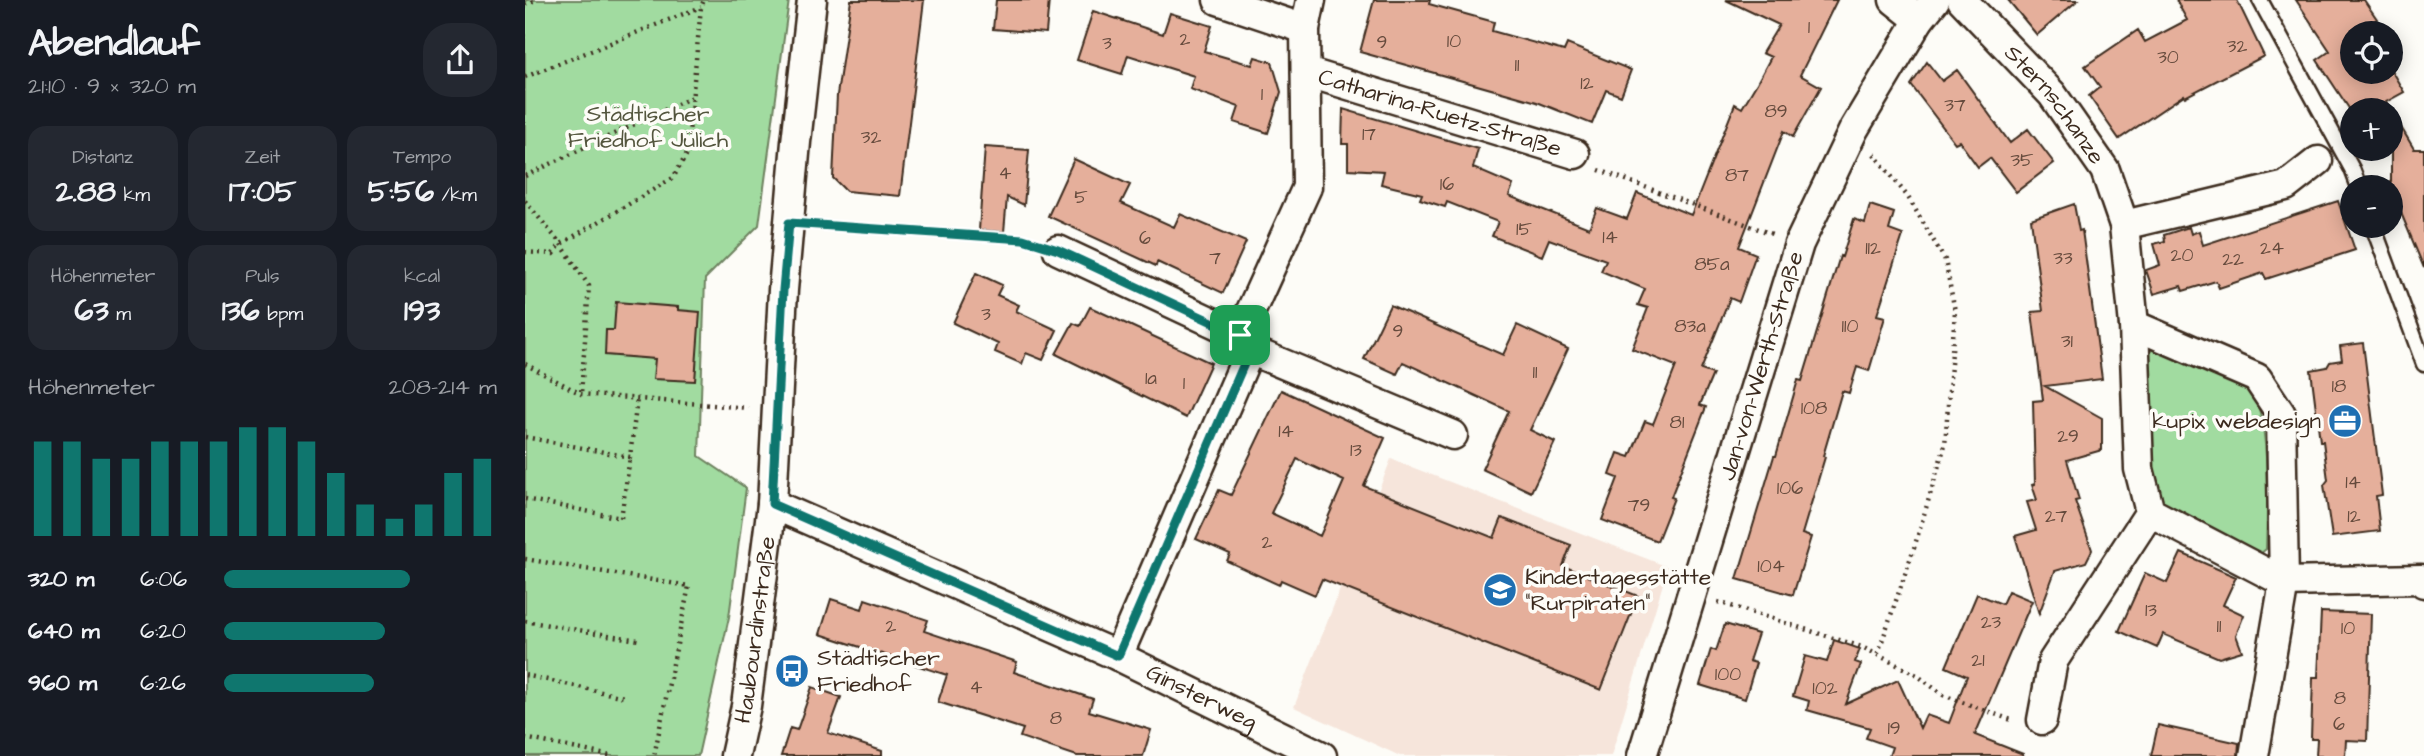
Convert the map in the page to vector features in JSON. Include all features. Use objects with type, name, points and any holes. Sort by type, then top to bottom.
[{"type":"street","name":"Haubourdinstraße","points":[[735,756],[746,706],[772,504],[789,223],[812,0]]},
{"type":"street","points":[[1218,0],[1305,29]]},
{"type":"street","points":[[1118,656],[1307,187],[1305,29],[1311,0]]},
{"type":"street","points":[[1894,0],[1927,10]]},
{"type":"street","name":"Sternschanze","points":[[1962,0],[2052,94],[2105,170],[2124,225],[2134,325],[2139,468],[2150,512]]},
{"type":"street","name":"Jan-von-Werth-Straße","points":[[1642,756],[1799,244],[1854,129],[1927,10]]},
{"type":"street","name":"Catharina-Ruetz-Straße","points":[[1306,72],[1575,154]]},
{"type":"street","points":[[2124,225],[2286,186],[2327,152]]},
{"type":"street","points":[[1058,250],[1245,343],[1453,435]]},
{"type":"street","points":[[2134,325],[2257,378],[2281,414],[2284,582],[2254,756]]},
{"type":"street","name":"Ginsterweg","points":[[772,504],[1118,656],[1322,756]]},
{"type":"street","points":[[2042,720],[2053,661],[2150,512],[2284,582],[2421,579],[2424,583]]},
{"type":"lane","points":[[2260,0],[2327,152],[2352,169],[2354,175]]},
{"type":"lane","points":[[2377,238],[2424,364]]},
{"type":"path","points":[[525,4],[536,0]]},
{"type":"path","points":[[525,252],[553,254],[561,244],[673,178],[687,154],[701,7],[704,0]]},
{"type":"path","points":[[525,77],[701,7]]},
{"type":"path","points":[[525,176],[692,96]]},
{"type":"path","points":[[1854,129],[1908,197],[1945,260],[1955,311],[1945,445],[1877,656]]},
{"type":"path","points":[[1575,154],[1596,169],[1799,244]]},
{"type":"path","points":[[525,201],[561,244],[589,286],[581,394]]},
{"type":"path","points":[[789,223],[1023,239],[1058,250]]},
{"type":"path","points":[[525,364],[581,394],[777,411]]},
{"type":"path","points":[[525,499],[621,518],[637,399]]},
{"type":"path","points":[[525,437],[629,457]]},
{"type":"path","points":[[525,559],[689,586],[654,756]]},
{"type":"path","points":[[1692,594],[1862,647],[1917,676],[1943,695],[2018,723],[2042,720]]},
{"type":"path","points":[[525,621],[638,640]]},
{"type":"path","points":[[525,675],[624,697]]},
{"type":"path","points":[[525,738],[611,756]]},
{"type":"shaded area","name":"Kindertagesstätte \"Rurpiraten\"","points":[[1391,459],[1668,567],[1611,756],[1400,756],[1294,707]]},
{"type":"green space","name":"Städtischer Friedhof Jülich","points":[[525,0],[789,0],[759,225],[705,279],[699,456],[746,488],[729,617],[698,756],[525,756]]},
{"type":"green space","points":[[2149,347],[2240,383],[2249,390],[2256,402],[2265,441],[2267,465],[2266,549],[2260,554],[2180,516],[2167,507],[2153,487],[2146,350]]},
{"type":"building","points":[[851,0],[924,0],[900,196],[846,191],[833,178],[837,95]]},
{"type":"building","points":[[996,0],[1049,0],[1046,33],[993,29]]},
{"type":"building","points":[[1374,0],[1430,0],[1429,4],[1494,22],[1492,31],[1564,51],[1567,44],[1631,70],[1621,96],[1606,90],[1592,124],[1537,102],[1360,52]]},
{"type":"building","points":[[1726,0],[1837,0],[1800,75],[1821,87],[1793,137],[1784,131],[1739,247],[1756,254],[1739,302],[1730,298],[1701,370],[1713,374],[1700,405],[1706,407],[1657,541],[1602,520],[1618,478],[1610,475],[1618,453],[1630,457],[1645,421],[1653,424],[1676,366],[1632,349],[1648,308],[1638,305],[1645,289],[1601,271],[1606,260],[1549,239],[1542,256],[1492,236],[1498,222],[1447,202],[1445,207],[1420,199],[1422,194],[1381,184],[1384,171],[1348,169],[1348,144],[1342,144],[1343,109],[1478,149],[1473,168],[1513,185],[1509,196],[1589,228],[1597,208],[1627,219],[1637,193],[1691,215],[1735,104],[1742,108],[1757,83],[1771,57],[1762,53],[1779,25]]},
{"type":"building","points":[[2008,0],[2078,0],[2037,35]]},
{"type":"building","points":[[2176,0],[2237,0],[2264,56],[2185,97],[2184,95],[2119,139],[2089,96],[2100,87],[2085,66],[2138,30],[2145,42],[2187,20]]},
{"type":"building","points":[[2296,0],[2364,0],[2377,19],[2340,21],[2340,84],[2399,84],[2404,92],[2393,98],[2342,98],[2317,60],[2330,51]]},
{"type":"building","points":[[1093,11],[1163,34],[1170,13],[1212,26],[1204,51],[1252,65],[1255,57],[1272,62],[1281,92],[1268,133],[1234,122],[1239,107],[1190,89],[1194,76],[1128,55],[1122,74],[1077,60]]},
{"type":"building","points":[[1927,62],[1942,81],[1957,70],[2010,143],[2028,129],[2054,163],[2016,192],[1990,158],[1978,167],[1959,141],[1955,143],[1911,85]]},
{"type":"building","points":[[2403,130],[2414,149],[2424,149],[2424,268],[2403,218],[2403,175],[2391,175],[2391,161],[2403,161]]},
{"type":"building","points":[[985,147],[1029,150],[1024,205],[1007,197],[1004,232],[979,230]]},
{"type":"building","points":[[1074,159],[1130,185],[1121,203],[1174,227],[1180,214],[1246,242],[1223,293],[1157,262],[1156,266],[1048,216]]},
{"type":"building","points":[[2338,201],[2340,238],[2351,238],[2355,250],[2266,279],[2263,273],[2219,288],[2216,281],[2183,291],[2181,286],[2154,294],[2146,270],[2160,265],[2154,244],[2165,241],[2164,235],[2189,227],[2191,234],[2199,231],[2203,245]]},
{"type":"building","points":[[2074,204],[2079,231],[2082,230],[2102,379],[2045,386],[2102,418],[2102,450],[2067,460],[2079,500],[2075,501],[2092,550],[2086,562],[2055,571],[2039,614],[2015,536],[2036,530],[2027,502],[2037,500],[2032,485],[2035,484],[2033,401],[2043,400],[2032,312],[2043,311],[2031,219]]},
{"type":"building","points":[[1870,205],[1894,213],[1889,230],[1903,235],[1877,315],[1885,317],[1869,371],[1857,367],[1849,393],[1842,391],[1802,534],[1811,537],[1793,595],[1737,579],[1798,380],[1802,381],[1840,256],[1842,257],[1854,219],[1865,223]]},
{"type":"building","points":[[976,273],[1002,285],[997,295],[1019,305],[1016,311],[1057,330],[1043,360],[1026,353],[1022,364],[995,352],[998,344],[953,323]]},
{"type":"building","points":[[616,302],[678,307],[678,310],[700,312],[695,381],[653,379],[655,359],[605,355],[606,330],[614,330]]},
{"type":"building","points":[[1390,305],[1503,355],[1517,325],[1568,349],[1530,430],[1555,442],[1531,492],[1482,469],[1509,411],[1403,362],[1397,374],[1364,359]]},
{"type":"building","points":[[1090,307],[1211,363],[1186,418],[1056,354],[1073,323],[1080,326]]},
{"type":"building","points":[[2363,343],[2382,495],[2376,496],[2380,531],[2332,537],[2324,485],[2328,480],[2311,370],[2342,360],[2340,346]]},
{"type":"building","points":[[1281,390],[1385,438],[1364,486],[1494,538],[1502,518],[1571,545],[1563,566],[1638,596],[1601,690],[1322,579],[1315,595],[1281,580],[1279,585],[1227,561],[1230,554],[1196,539],[1219,490],[1231,495]],"holes":[[[1297,459],[1344,481],[1320,536],[1271,513]]]},
{"type":"building","points":[[2181,553],[2236,577],[2223,605],[2244,615],[2236,635],[2242,651],[2219,658],[2163,634],[2157,648],[2119,631],[2145,573],[2167,583]]},
{"type":"building","points":[[2008,591],[2032,601],[1975,735],[2023,756],[1889,756],[1892,747],[1866,738],[1870,728],[1807,710],[1809,701],[1793,696],[1805,656],[1827,662],[1834,640],[1860,649],[1855,662],[1861,664],[1846,704],[1898,680],[1920,728],[1926,715],[1949,723],[1967,676],[1946,667],[1977,594],[2002,604]]},
{"type":"building","points":[[831,599],[862,609],[865,599],[928,620],[924,631],[1017,662],[1014,672],[1093,699],[1089,711],[1151,730],[1143,756],[1077,756],[1020,737],[1023,729],[938,702],[947,675],[820,634]]},
{"type":"building","points":[[2321,612],[2371,614],[2367,741],[2346,740],[2345,756],[2316,756],[2317,739],[2311,739],[2313,677],[2318,677]]},
{"type":"building","points":[[1725,624],[1758,634],[1749,661],[1756,663],[1745,699],[1700,685],[1711,649],[1716,651]]},
{"type":"building","points":[[812,687],[841,697],[828,733],[882,751],[882,756],[781,756],[790,728],[797,730]]},
{"type":"building","points":[[2158,725],[2239,743],[2238,756],[2151,756]]},
{"type":"place","name":"kupix webdesign","points":[[2345,421]]},
{"type":"place","name":"Kindertagesstätte \"Rurpiraten\"","points":[[1500,590]]},
{"type":"place","name":"Städtischer Friedhof","points":[[792,671]]},
{"type":"route","points":[[789,223],[1023,239],[1058,250],[1240,335],[1250,350],[1118,656],[772,504],[789,223]]}]
